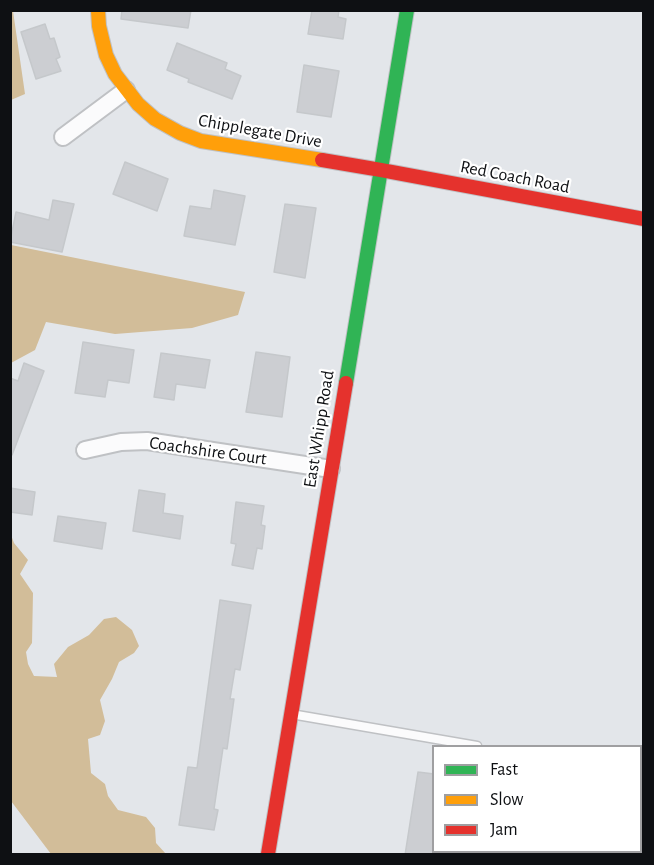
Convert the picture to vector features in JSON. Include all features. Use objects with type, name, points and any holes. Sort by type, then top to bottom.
[{"type":"main road","name":"Chipplegate Drive","points":[[98,10],[99,26],[106,55],[115,74],[138,104],[155,119],[180,133],[201,141],[381,170]]},
{"type":"main road","name":"East Whipp Road","points":[[268,855],[407,10]]},
{"type":"main road","name":"Red Coach Road","points":[[381,170],[644,219]]},
{"type":"street","points":[[63,137],[126,90]]},
{"type":"street","name":"Coachshire Court","points":[[85,450],[121,442],[147,441],[331,469]]},
{"type":"lane","points":[[291,714],[466,745]]},
{"type":"shaded area","points":[[10,11],[13,11],[25,94],[11,100]]},
{"type":"shaded area","points":[[11,245],[245,292],[238,315],[192,328],[115,334],[46,322],[35,350],[11,363]]},
{"type":"shaded area","points":[[11,535],[14,543],[28,560],[20,574],[33,593],[32,643],[26,652],[28,664],[34,676],[57,677],[54,664],[68,647],[89,635],[104,619],[116,617],[132,630],[139,646],[134,653],[119,662],[100,700],[105,721],[100,735],[88,739],[91,773],[105,784],[108,796],[118,810],[146,817],[155,828],[156,843],[166,854],[51,854],[11,801]]},
{"type":"building","points":[[122,10],[191,10],[188,28],[121,19]]},
{"type":"building","points":[[312,10],[339,10],[338,17],[346,19],[343,39],[308,34]]},
{"type":"building","points":[[45,24],[50,39],[54,38],[60,57],[56,59],[61,71],[36,79],[21,32]]},
{"type":"building","points":[[177,43],[227,63],[225,69],[241,76],[232,99],[188,82],[189,79],[167,70]]},
{"type":"building","points":[[304,65],[339,71],[331,117],[297,112]]},
{"type":"building","points":[[125,162],[168,179],[157,211],[113,194]]},
{"type":"building","points":[[214,190],[245,196],[235,245],[184,236],[190,206],[211,209]]},
{"type":"building","points":[[53,200],[74,204],[62,252],[10,242],[16,212],[49,220]]},
{"type":"building","points":[[285,204],[316,208],[305,278],[274,272]]},
{"type":"building","points":[[83,342],[134,350],[129,383],[108,380],[105,397],[75,393]]},
{"type":"building","points":[[256,352],[290,357],[282,417],[246,412]]},
{"type":"building","points":[[161,353],[210,360],[205,388],[176,384],[174,400],[154,397]]},
{"type":"building","points":[[24,363],[44,371],[12,455],[10,455],[10,378],[18,381]]},
{"type":"building","points":[[10,488],[35,492],[32,515],[10,512]]},
{"type":"building","points":[[139,490],[165,494],[163,513],[183,516],[180,539],[133,531]]},
{"type":"building","points":[[236,502],[264,506],[261,525],[265,526],[262,549],[257,548],[253,569],[232,565],[236,544],[231,543]]},
{"type":"building","points":[[58,516],[106,523],[102,549],[54,541]]},
{"type":"building","points":[[220,600],[251,605],[240,670],[235,669],[230,699],[234,699],[227,749],[223,748],[214,809],[218,810],[214,830],[179,825],[188,767],[197,768]]},
{"type":"building","points":[[418,772],[432,774],[432,853],[434,855],[405,855]]},
{"type":"traffic: fast","points":[[346,383],[407,10]]},
{"type":"traffic: slow","points":[[98,10],[99,26],[106,55],[115,74],[138,104],[155,119],[180,133],[201,141],[322,160]]},
{"type":"traffic: jam","points":[[322,160],[644,219]]},
{"type":"traffic: jam","points":[[268,854],[346,383]]}]
